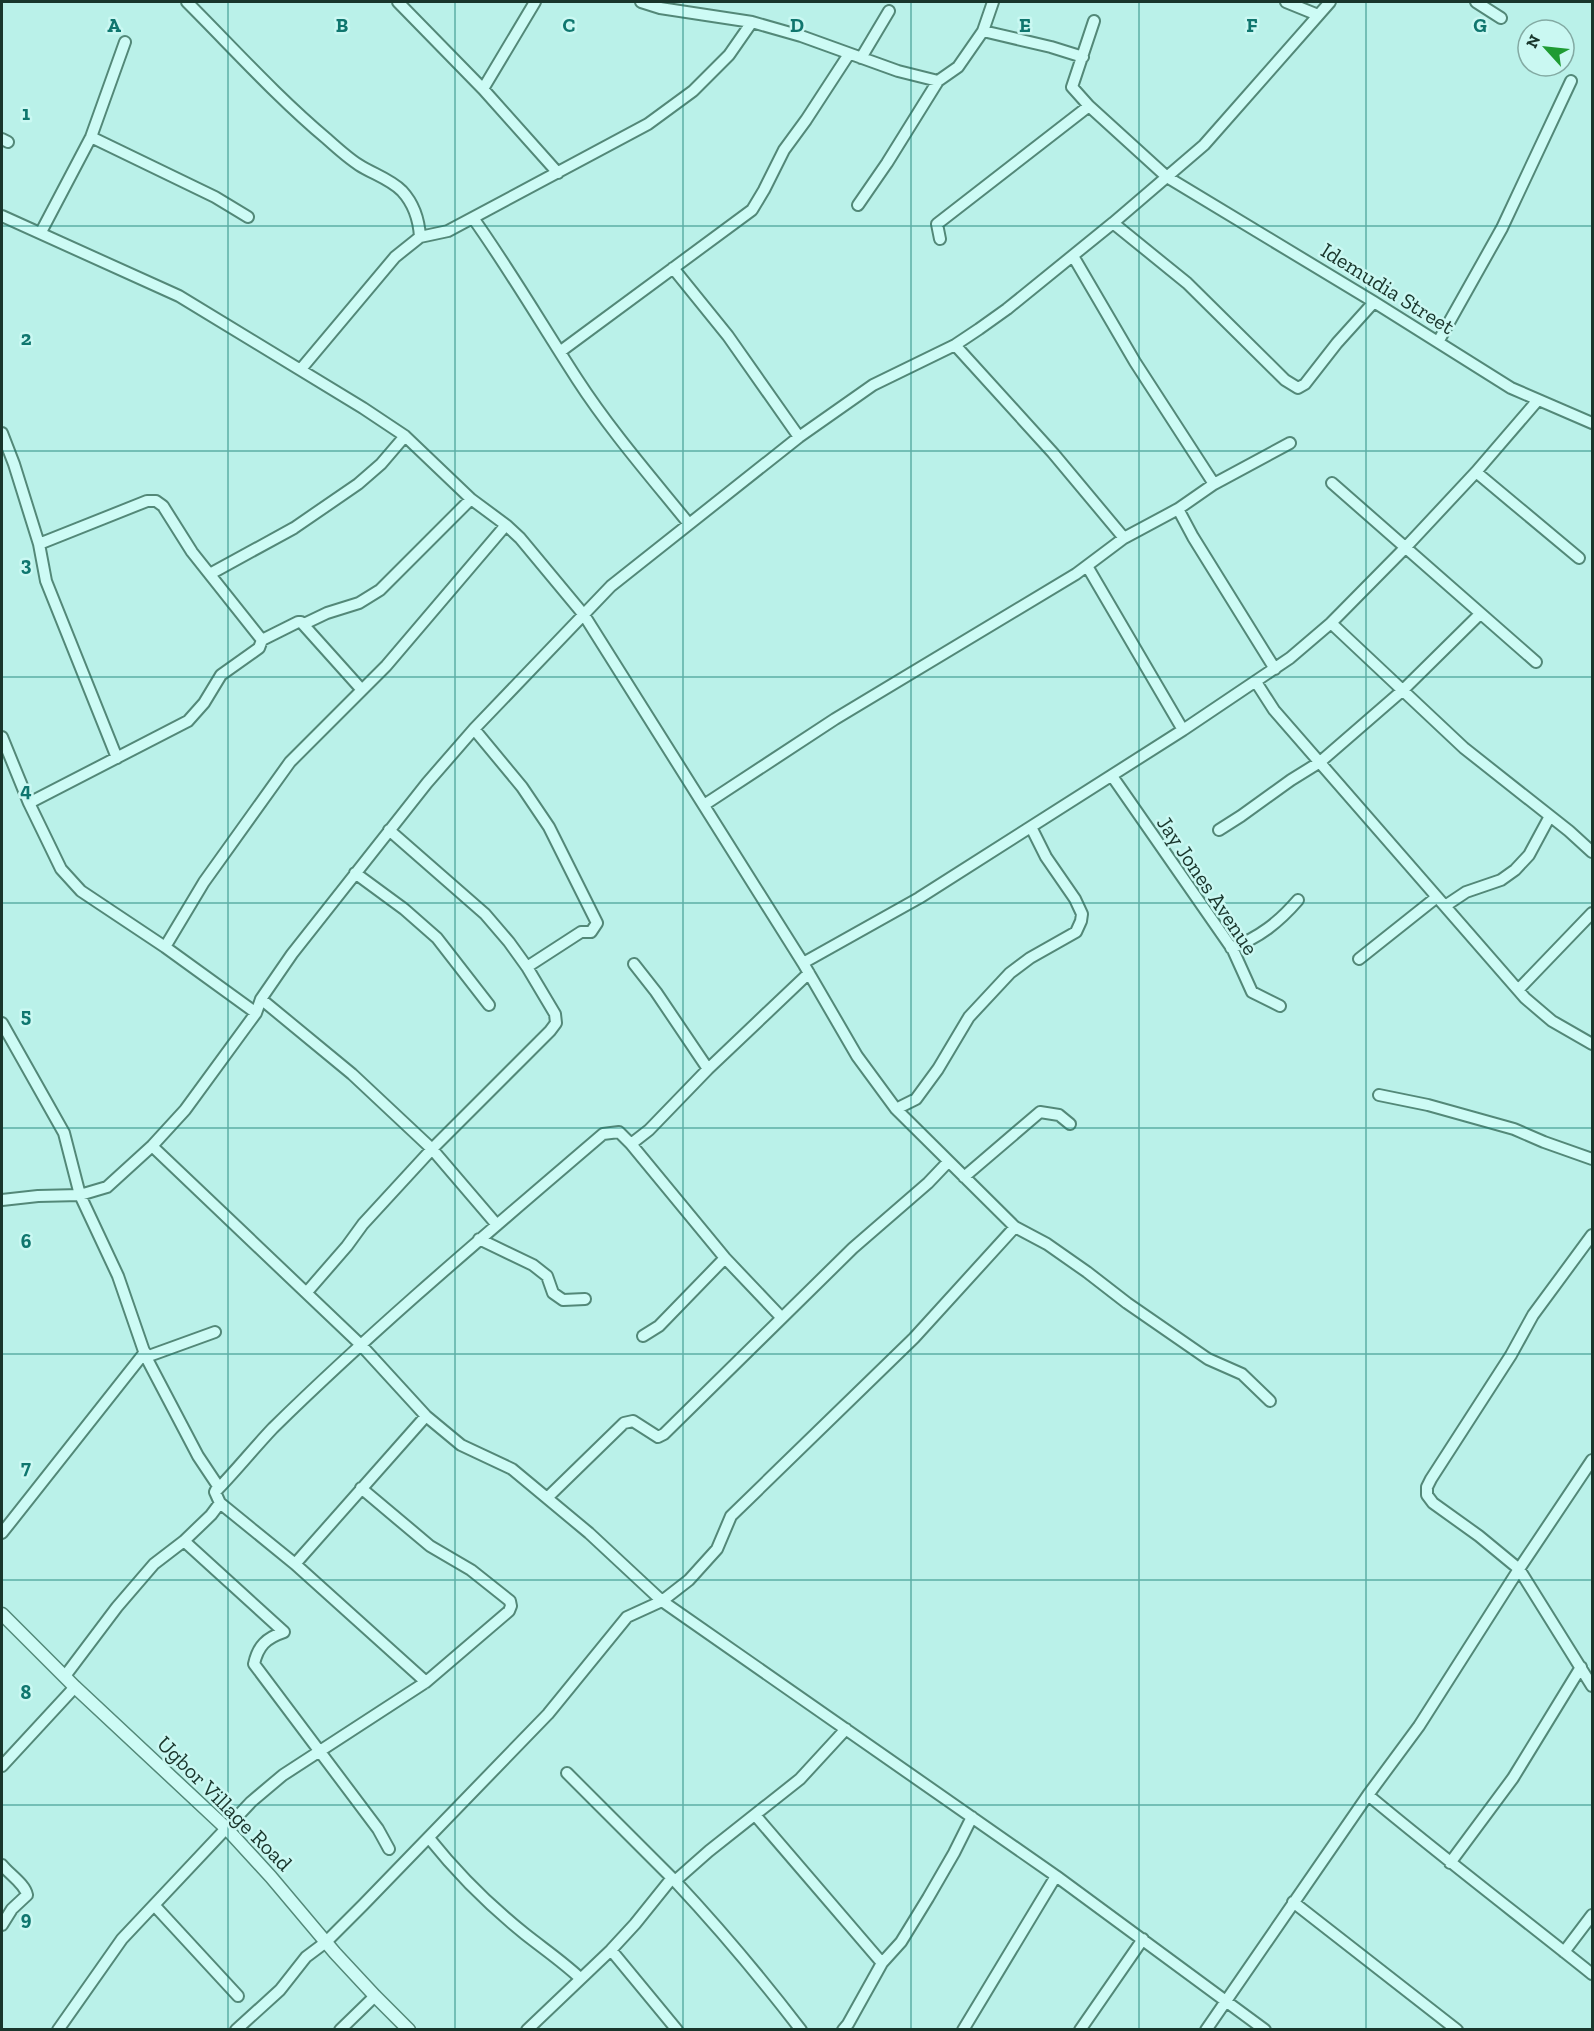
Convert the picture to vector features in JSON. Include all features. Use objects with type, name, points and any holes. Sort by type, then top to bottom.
[{"type":"street","points":[[187,2],[284,101],[325,138],[358,165],[384,178],[402,191],[417,215],[420,237]]},
{"type":"street","points":[[398,2],[483,89],[558,173]]},
{"type":"street","points":[[483,89],[535,2]]},
{"type":"street","points":[[641,2],[660,9],[752,22],[801,36],[898,71],[938,81]]},
{"type":"street","points":[[858,205],[938,81],[958,67],[983,31],[993,2]]},
{"type":"street","points":[[1286,2],[1318,15]]},
{"type":"street","points":[[2,1200],[80,1195],[107,1187],[152,1146],[185,1110],[256,1013],[261,999],[292,954],[389,830],[474,729],[612,586],[799,436],[873,385],[955,345],[1007,309],[1073,256],[1204,145],[1330,2]]},
{"type":"street","points":[[1476,2],[1501,18]]},
{"type":"street","points":[[861,58],[889,11]]},
{"type":"street","points":[[983,31],[1083,57],[1094,21]]},
{"type":"street","points":[[301,369],[395,257],[420,237],[448,231],[648,124],[693,91],[729,56],[752,22]]},
{"type":"street","points":[[41,232],[91,137],[125,42]]},
{"type":"street","points":[[561,351],[752,210],[784,150],[849,54]]},
{"type":"street","name":"Idemudia Street","points":[[1083,57],[1072,87],[1089,106],[1167,177],[1511,388],[1593,423]]},
{"type":"street","points":[[1438,342],[1502,228],[1570,81]]},
{"type":"street","points":[[940,239],[937,224],[1089,106]]},
{"type":"street","points":[[91,137],[215,197],[248,217]]},
{"type":"street","points":[[473,218],[561,351],[577,380],[617,435],[689,524]]},
{"type":"street","points":[[3,221],[41,232],[89,257],[179,296],[301,369],[405,436],[471,499],[520,537],[584,615],[803,963],[857,1056],[896,1109],[1015,1227],[1055,1250],[1127,1304],[1208,1359],[1242,1374],[1270,1401]]},
{"type":"street","points":[[1113,223],[1187,283],[1286,380],[1298,388],[1305,384],[1337,343],[1374,302]]},
{"type":"street","points":[[1073,256],[1135,362],[1214,484]]},
{"type":"street","points":[[672,268],[728,336],[799,436]]},
{"type":"street","points":[[955,345],[1053,453],[1124,538]]},
{"type":"street","points":[[803,963],[919,898],[1112,776],[1275,669],[1331,623],[1405,548],[1476,472],[1538,400]]},
{"type":"street","points":[[2,433],[39,544],[46,581],[117,759]]},
{"type":"street","points":[[210,574],[294,528],[358,484],[381,464],[405,436]]},
{"type":"street","points":[[704,805],[825,726],[1087,566],[1124,538],[1178,509],[1214,484],[1290,442]]},
{"type":"street","points":[[1476,472],[1579,558]]},
{"type":"street","points":[[1332,483],[1536,662]]},
{"type":"street","points":[[304,624],[327,613],[359,603],[380,590],[471,499]]},
{"type":"street","points":[[39,544],[147,501],[156,501],[163,506],[192,552],[262,640]]},
{"type":"street","points":[[1178,509],[1275,669]]},
{"type":"street","points":[[165,947],[204,882],[290,762],[386,666],[506,525]]},
{"type":"street","points":[[1087,566],[1183,730]]},
{"type":"street","points":[[1219,830],[1320,762],[1403,690],[1480,614]]},
{"type":"street","points":[[29,803],[188,721],[204,703],[221,675],[259,648],[262,640],[298,622],[304,624],[362,690]]},
{"type":"street","points":[[1331,623],[1464,748],[1593,852]]},
{"type":"street","points":[[1256,682],[1274,711],[1518,990],[1552,1022],[1593,1044]]},
{"type":"street","points":[[474,729],[522,787],[549,826],[597,922],[591,932],[581,932],[527,967]]},
{"type":"street","points":[[2,737],[29,803],[61,869],[81,891],[165,947],[256,1013]]},
{"type":"street","name":"Jay Jones Avenue","points":[[1112,776],[1231,948],[1252,992],[1280,1006]]},
{"type":"street","points":[[1445,906],[1466,892],[1501,880],[1515,870],[1529,855],[1550,816]]},
{"type":"street","points":[[896,1109],[916,1099],[938,1070],[969,1017],[1010,973],[1030,958],[1076,932],[1079,927],[1082,914],[1075,899],[1046,857],[1031,827]]},
{"type":"street","points":[[307,1292],[363,1224],[432,1149],[556,1023],[555,1014],[527,967],[485,914],[389,830]]},
{"type":"street","points":[[355,873],[404,909],[436,938],[489,1005]]},
{"type":"street","points":[[1359,959],[1437,897]]},
{"type":"street","points":[[1231,948],[1250,941],[1268,929],[1298,900]]},
{"type":"street","points":[[1518,990],[1593,913]]},
{"type":"street","points":[[634,964],[708,1069]]},
{"type":"street","points":[[631,1144],[649,1130],[708,1069],[809,974]]},
{"type":"street","points":[[261,999],[352,1074],[432,1149],[497,1225]]},
{"type":"street","points":[[2,1023],[63,1133],[80,1195],[118,1276],[146,1354],[198,1456],[218,1486],[214,1492]]},
{"type":"street","points":[[1379,1095],[1514,1128],[1544,1142],[1593,1159]]},
{"type":"street","points":[[964,1177],[1040,1112],[1059,1115],[1070,1124]]},
{"type":"street","points":[[214,1492],[271,1430],[361,1345],[479,1239],[603,1134],[619,1132],[631,1144],[725,1258],[782,1317]]},
{"type":"street","points":[[152,1146],[361,1345],[426,1416],[461,1445],[512,1469],[589,1533],[662,1601],[1056,1876],[1265,2030]]},
{"type":"street","points":[[547,1498],[624,1423],[633,1421],[658,1437],[664,1434],[853,1248],[928,1183],[948,1162]]},
{"type":"street","points":[[236,2030],[280,1990],[306,1957],[326,1942],[548,1714],[627,1617],[662,1601],[689,1580],[717,1549],[731,1516],[914,1338],[1015,1227]]},
{"type":"street","points":[[1593,1235],[1533,1315],[1511,1355],[1427,1487],[1427,1495],[1433,1503],[1479,1536],[1518,1569],[1593,1686]]},
{"type":"street","points":[[479,1239],[533,1265],[547,1276],[553,1293],[563,1300],[585,1299]]},
{"type":"street","points":[[643,1336],[659,1326],[725,1258]]},
{"type":"street","points":[[2,1533],[146,1354],[215,1332]]},
{"type":"street","points":[[295,1564],[426,1416]]},
{"type":"street","points":[[1206,2030],[1293,1902],[1419,1726],[1518,1569],[1593,1460]]},
{"type":"street","points":[[58,2030],[122,1939],[251,1803],[283,1775],[426,1682],[509,1611],[510,1601],[471,1570],[430,1546],[361,1488]]},
{"type":"street","points":[[214,1492],[220,1503],[295,1564],[426,1682]]},
{"type":"street","points":[[64,1676],[117,1607],[154,1564],[184,1541],[220,1503]]},
{"type":"street","points":[[184,1541],[284,1632],[268,1640],[257,1650],[254,1664],[378,1829],[389,1849]]},
{"type":"street","name":"Ugbor Village Road","points":[[2,1614],[75,1687],[227,1828],[326,1942],[409,2030]]},
{"type":"street","points":[[1450,1863],[1513,1778],[1581,1667]]},
{"type":"street","points":[[2,1766],[75,1687]]},
{"type":"street","points":[[527,2030],[611,1950],[673,1880],[800,1779],[846,1729]]},
{"type":"street","points":[[567,1773],[673,1880],[743,1957],[801,2030]]},
{"type":"street","points":[[1368,1795],[1450,1863],[1593,1974]]},
{"type":"street","points":[[755,1815],[882,1963]]},
{"type":"street","points":[[848,2028],[882,1963],[901,1942],[954,1853],[972,1817]]},
{"type":"street","points":[[429,1838],[450,1865],[489,1903],[580,1978]]},
{"type":"street","points":[[2,1865],[9,1875],[26,1888],[27,1895],[12,1909],[2,1925]]},
{"type":"street","points":[[963,2030],[1056,1876]]},
{"type":"street","points":[[1293,1902],[1457,2030]]},
{"type":"street","points":[[154,1905],[238,1995]]},
{"type":"street","points":[[1564,1952],[1593,1915]]},
{"type":"street","points":[[1080,2030],[1143,1939]]},
{"type":"street","points":[[611,1950],[677,2030]]},
{"type":"street","points":[[340,2030],[375,1996]]}]
